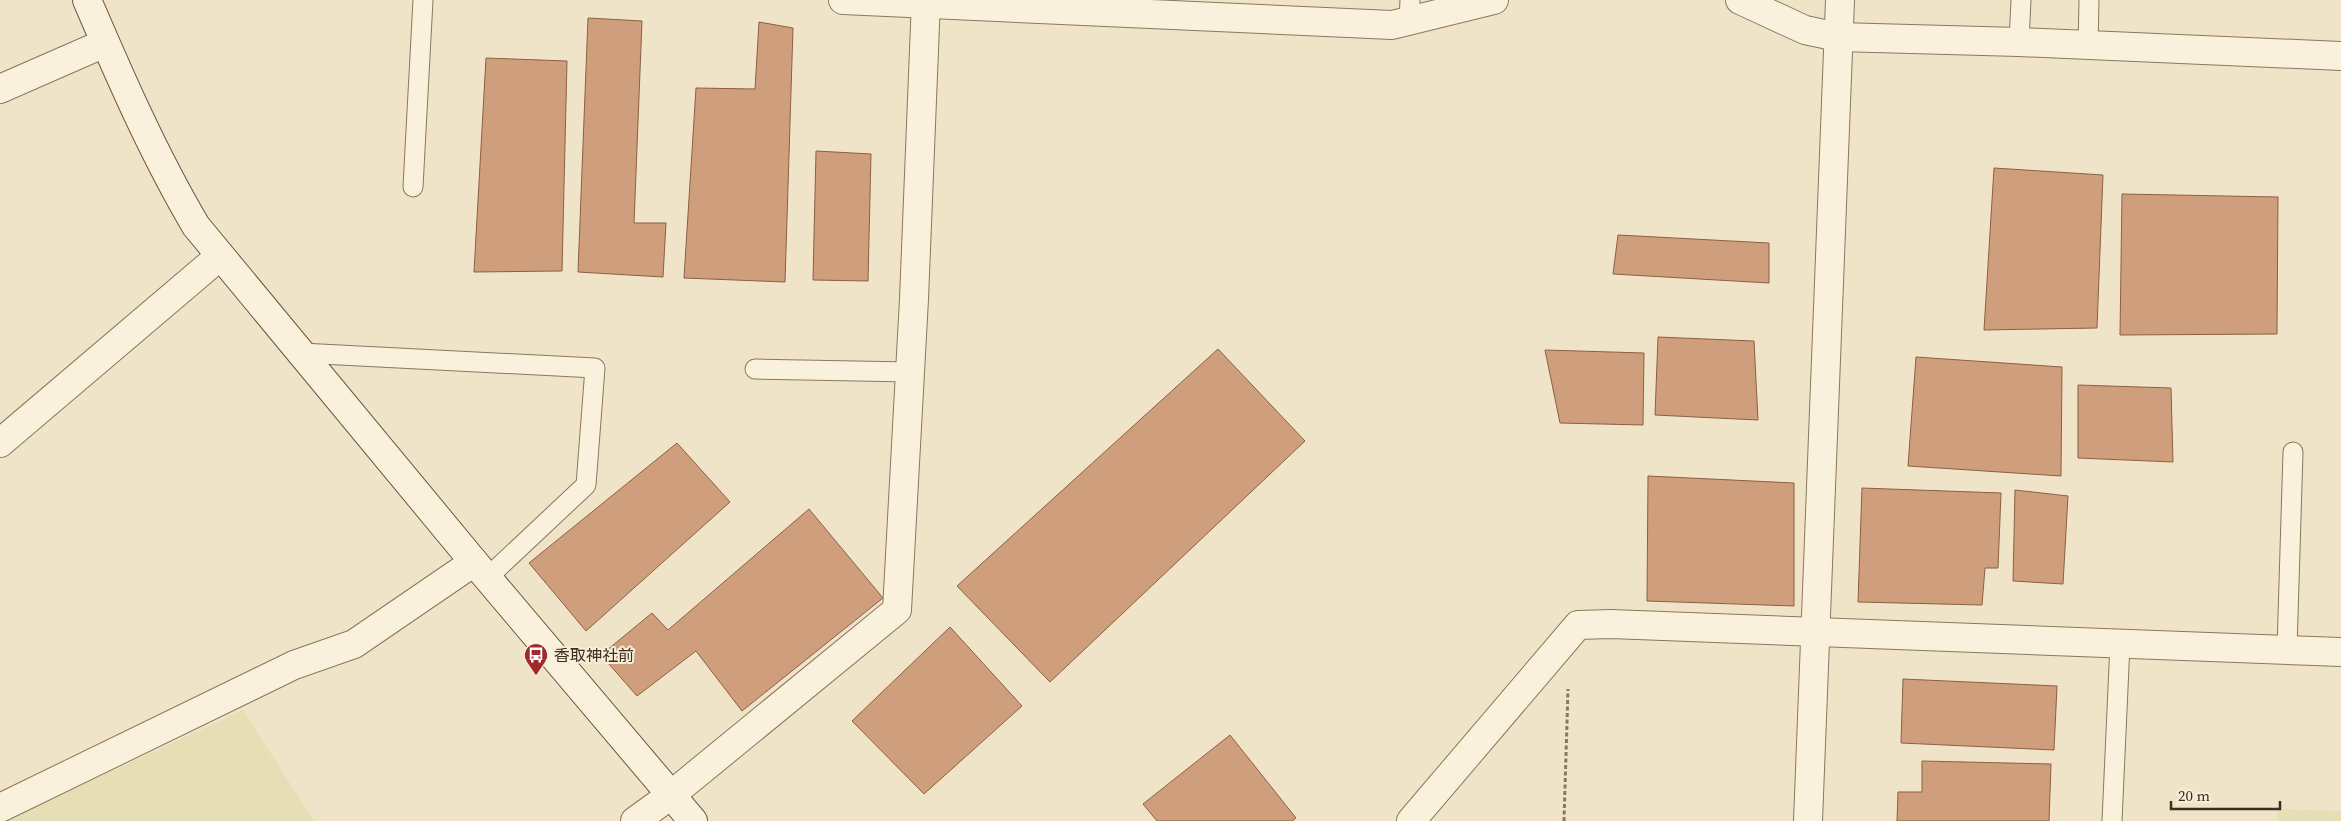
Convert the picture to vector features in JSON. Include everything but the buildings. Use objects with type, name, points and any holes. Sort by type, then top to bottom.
[{"type":"street","points":[[87,0],[179,197],[196,226],[480,570],[694,821]]},
{"type":"street","points":[[843,0],[925,2],[1392,25],[1409,10],[1494,0]]},
{"type":"street","points":[[1740,0],[1805,30],[1838,37],[2019,42],[2341,56]]},
{"type":"street","points":[[1808,821],[1840,0]]},
{"type":"street","points":[[635,821],[671,795],[897,610],[910,372],[925,2]]},
{"type":"street","points":[[0,90],[106,43]]},
{"type":"street","points":[[0,443],[220,256]]},
{"type":"street","points":[[0,808],[294,665],[354,644],[480,570]]},
{"type":"street","points":[[1411,821],[1578,625],[1611,624],[1815,631],[2341,652]]},
{"type":"lane","points":[[412,187],[423,0]]},
{"type":"lane","points":[[2019,42],[2021,0]]},
{"type":"lane","points":[[2088,45],[2089,0]]},
{"type":"lane","points":[[301,354],[595,368],[586,485],[480,570]]},
{"type":"lane","points":[[754,369],[910,372]]},
{"type":"lane","points":[[2287,649],[2293,452]]},
{"type":"lane","points":[[2112,821],[2120,644]]},
{"type":"path","points":[[1564,821],[1568,688]]},
{"type":"shaded area","points":[[243,710],[314,821],[5,821]]},
{"type":"shaded area","points":[[2278,809],[2341,811],[2341,821],[2278,821]]},
{"type":"place","name":"香取神社前","points":[[536,676]]}]
